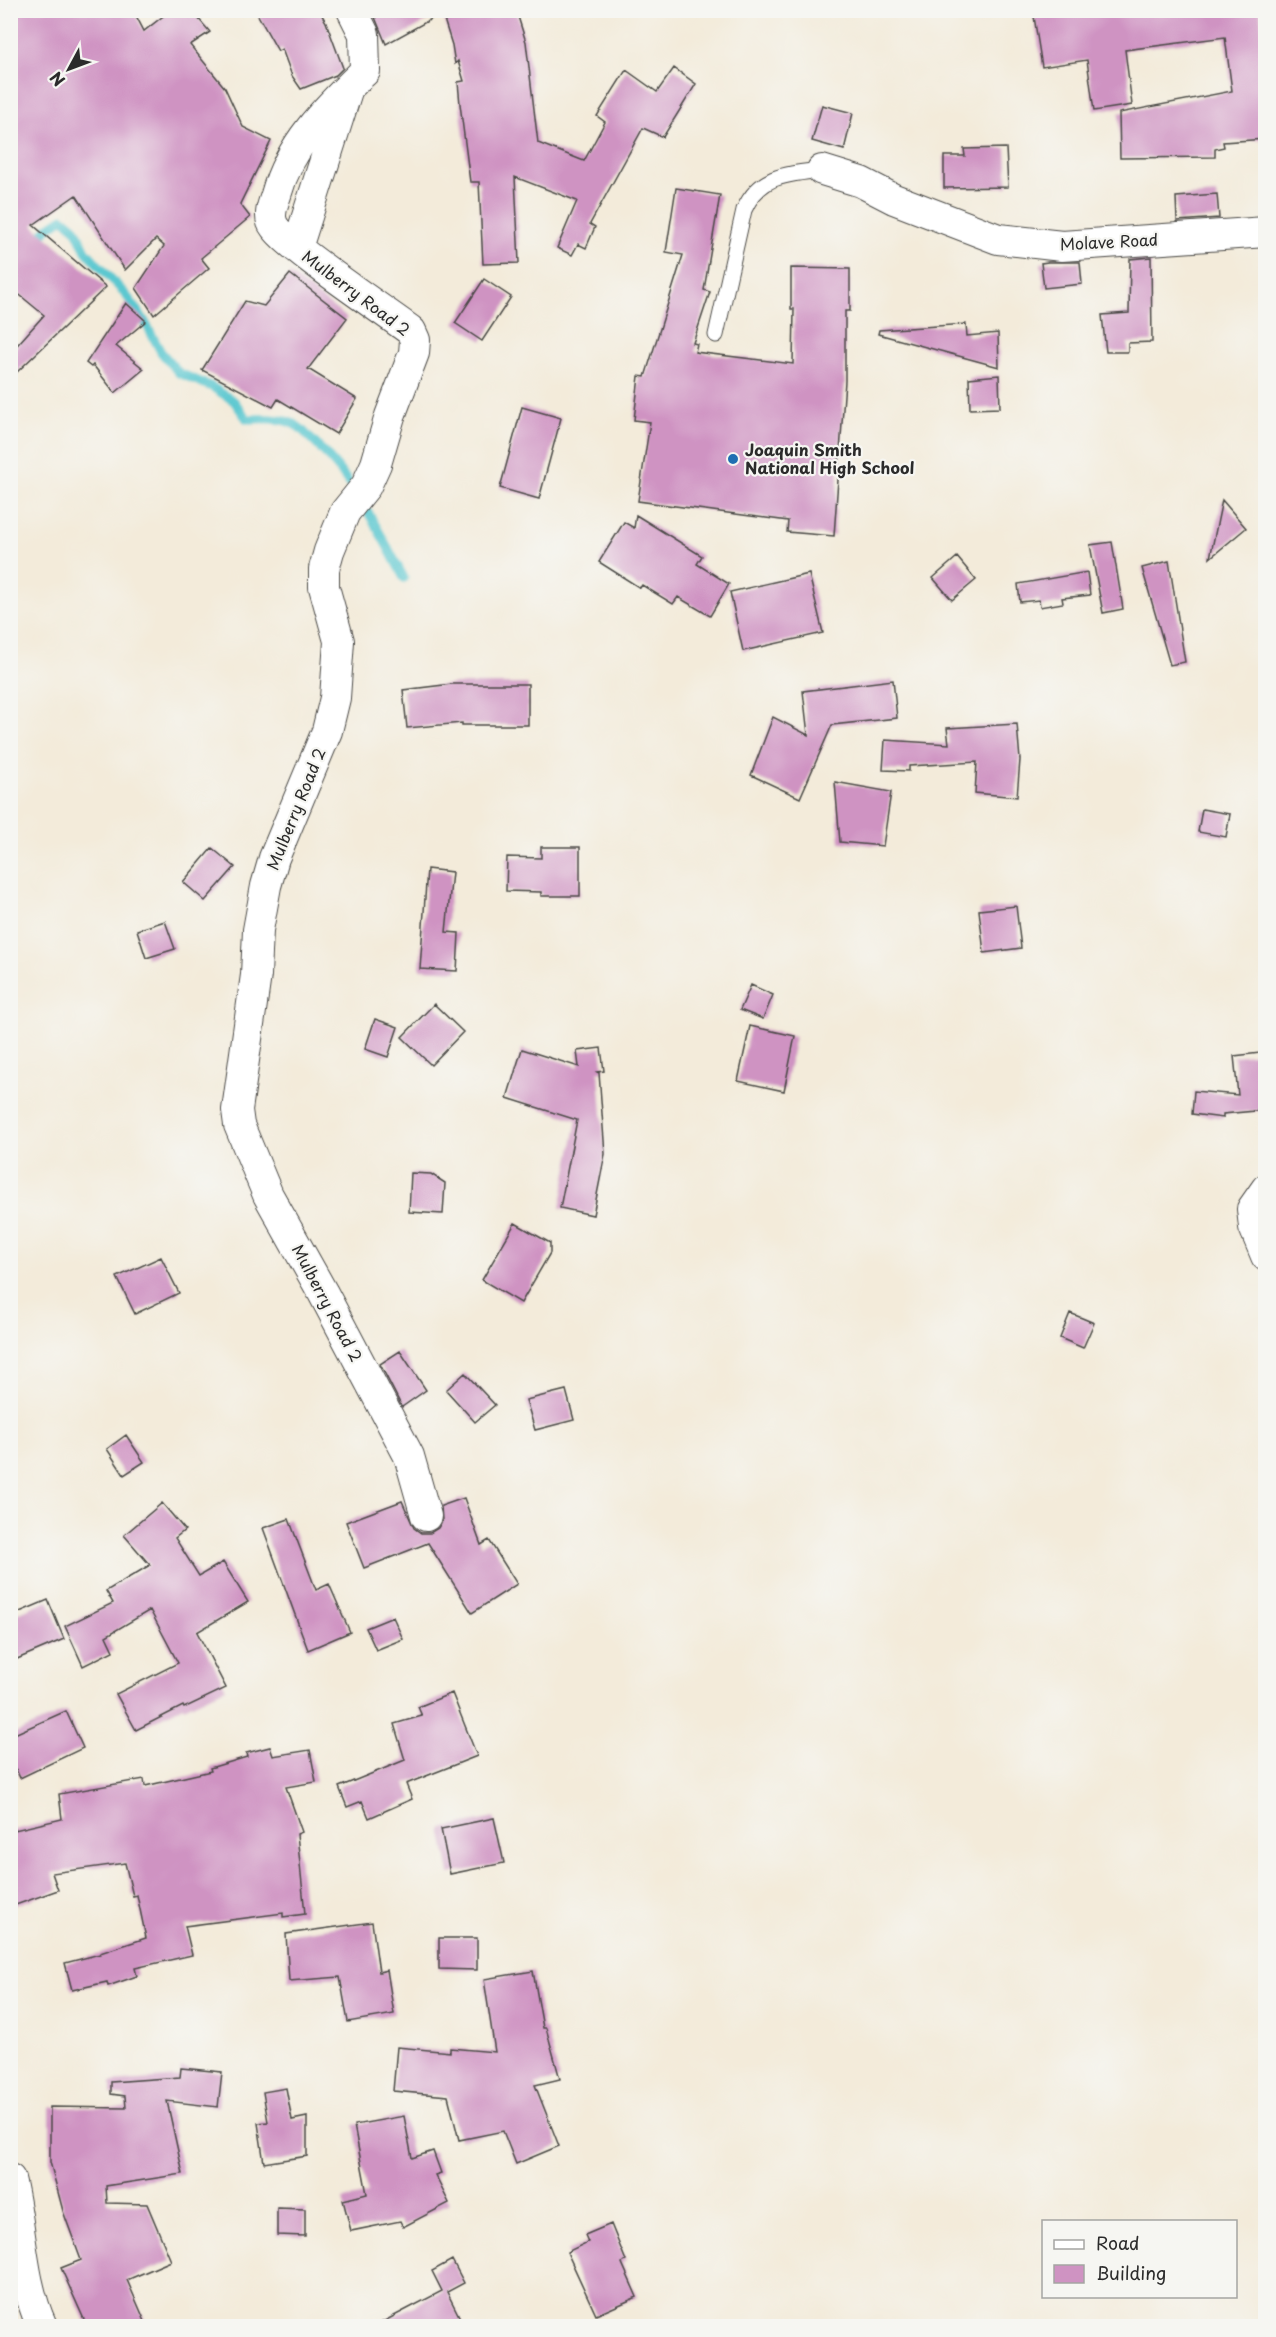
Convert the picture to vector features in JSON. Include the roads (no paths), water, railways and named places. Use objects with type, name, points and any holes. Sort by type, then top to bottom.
[{"type":"street","name":"Mulberry Road 2","points":[[352,10],[364,34],[365,71],[309,128],[294,150],[280,181],[271,212],[272,223],[277,231],[297,248],[411,331],[415,340],[414,353],[366,486],[345,512],[328,551],[324,569],[324,587],[339,641],[335,698],[327,731],[274,858],[266,886],[258,930],[256,975],[237,1110],[239,1125],[268,1195],[323,1293],[409,1456],[426,1515]]},
{"type":"street","name":"Molave Road","points":[[822,170],[861,182],[894,199],[998,239],[1062,246],[1266,232]]},
{"type":"street","points":[[1266,1189],[1252,1209],[1254,1227],[1266,1256]]},
{"type":"street","points":[[10,2179],[18,2208],[33,2301],[42,2326]]},
{"type":"lane","points":[[716,334],[744,210],[750,198],[768,181],[784,175],[822,170]]},
{"type":"waterway","points":[[34,243],[48,228],[63,218],[75,228],[86,251],[126,295],[144,320],[161,352],[179,373],[212,387],[234,401],[247,419],[279,420],[292,423],[301,429],[328,457],[353,489],[375,523],[404,578]]},
{"type":"place","name":"Joaquin Smith National High School","points":[[733,459]]}]
